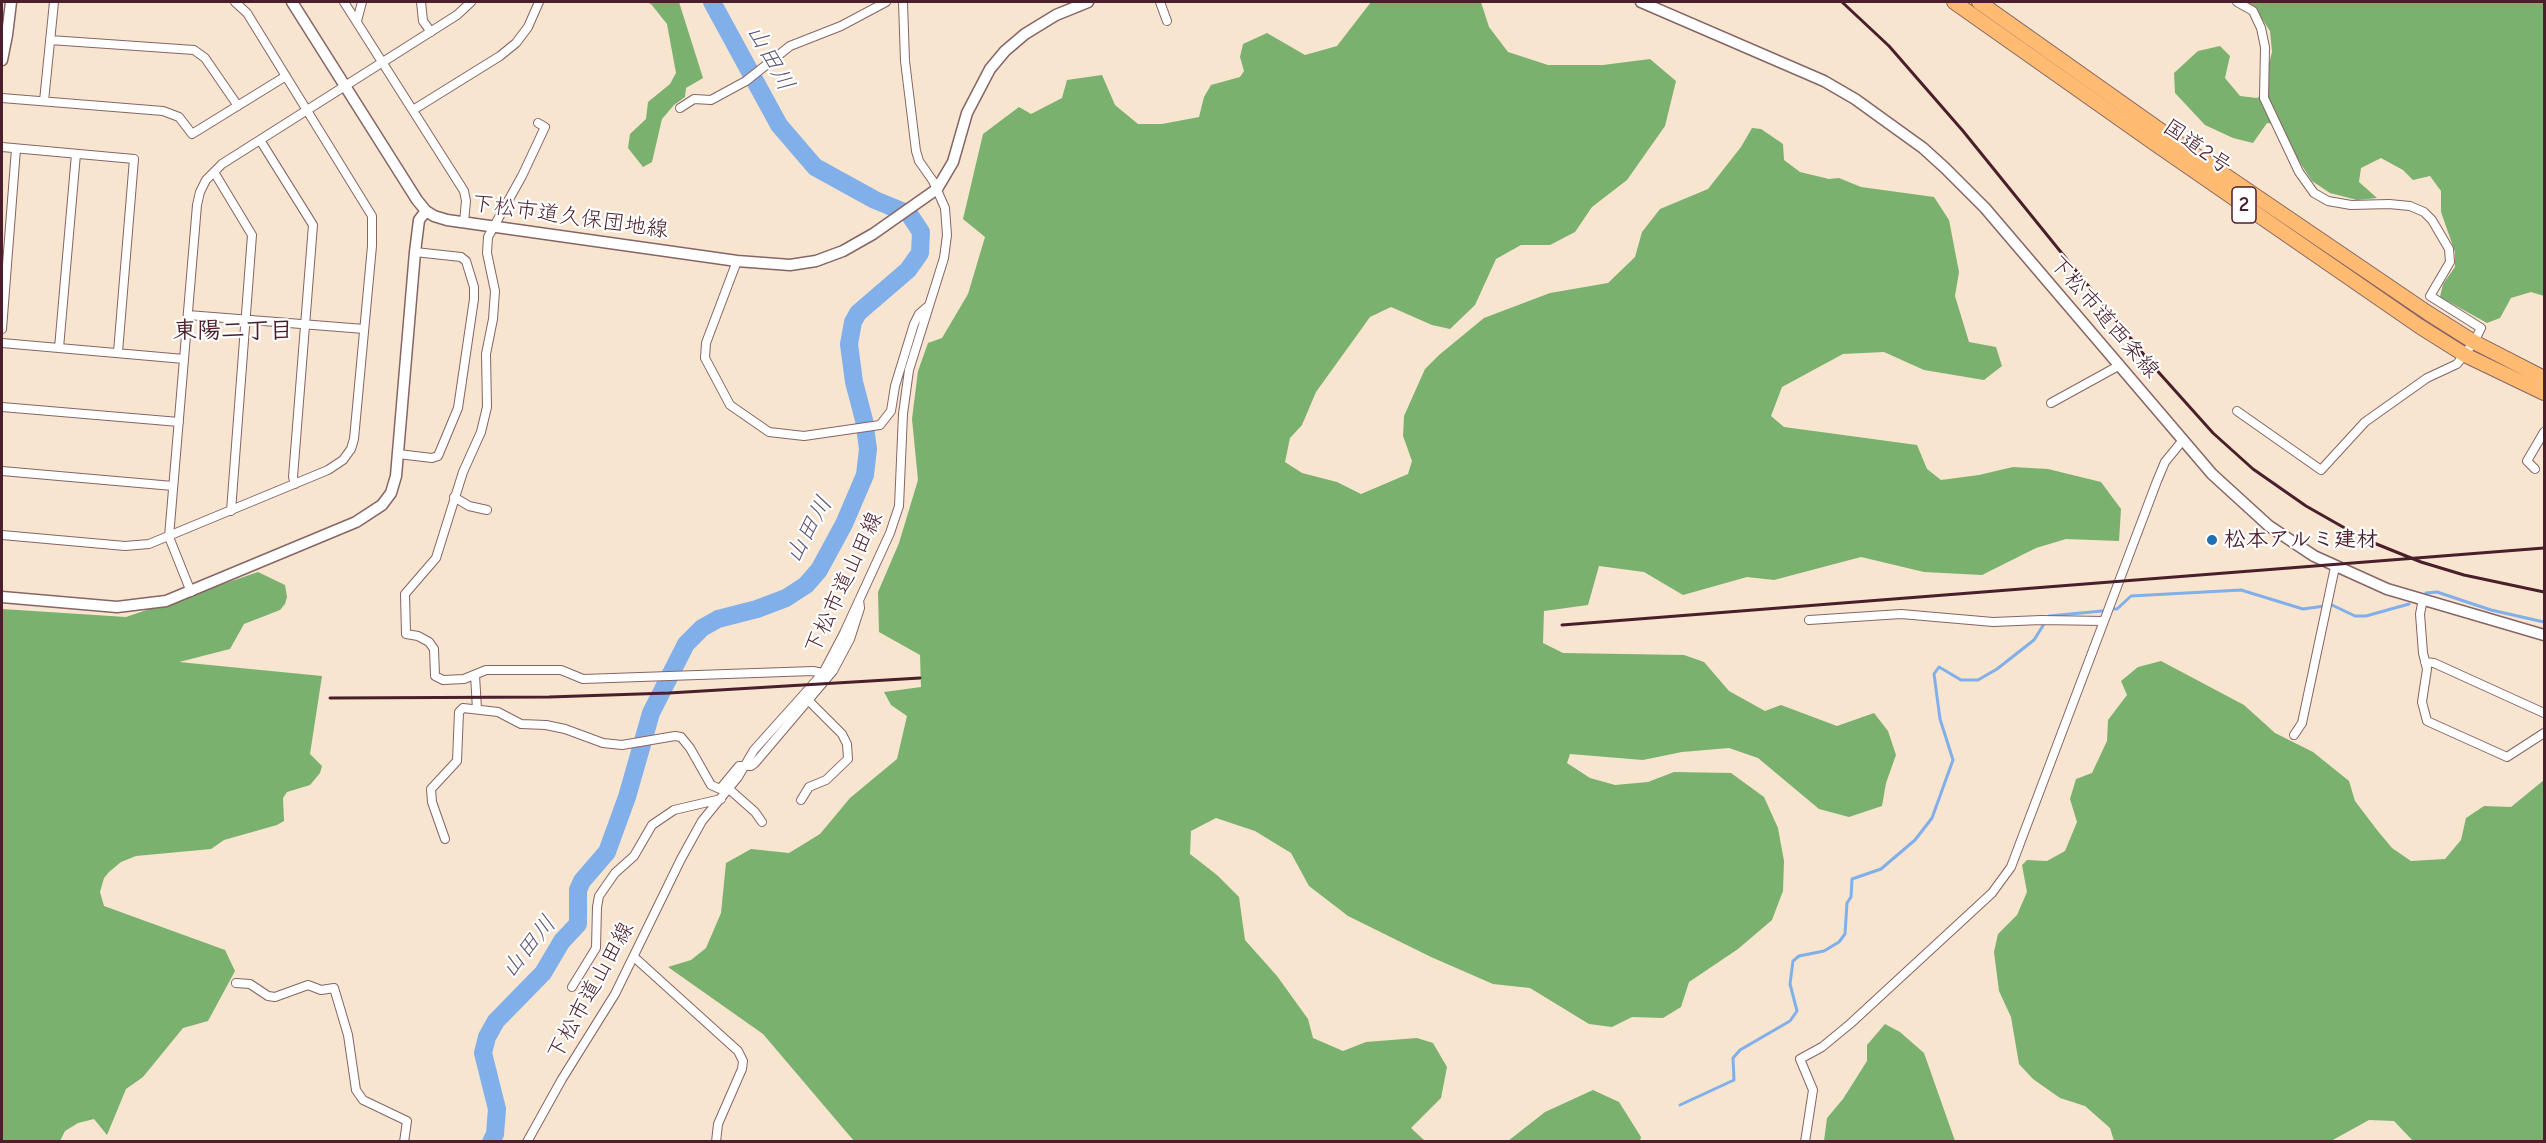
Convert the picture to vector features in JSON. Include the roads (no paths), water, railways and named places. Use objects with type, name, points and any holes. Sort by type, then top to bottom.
[{"type":"highway","name":"国道2号","points":[[1953,2],[2361,287],[2465,355],[2544,393]]},
{"type":"highway","name":"国道2号","points":[[1979,2],[2191,152],[2408,300],[2474,342],[2544,378]]},
{"type":"street","points":[[2,60],[8,35],[10,2]]},
{"type":"street","points":[[44,101],[54,2]]},
{"type":"street","points":[[2,535],[125,546],[149,544],[328,470],[344,460],[351,449],[354,439],[372,246],[372,216],[247,14],[235,2]]},
{"type":"street","points":[[2,597],[117,608],[150,604],[191,592],[370,515],[382,506],[391,493],[396,476],[415,252],[419,220],[426,211],[292,2]]},
{"type":"street","points":[[344,2],[464,191],[466,201],[464,222]]},
{"type":"street","points":[[357,21],[362,2]]},
{"type":"street","points":[[421,2],[423,21],[430,33]]},
{"type":"street","points":[[191,592],[170,537],[197,205],[206,180],[222,164],[430,33],[457,15],[471,2]]},
{"type":"street","points":[[413,110],[500,56],[516,43],[528,27],[538,2]]},
{"type":"street","points":[[680,108],[693,99],[711,100],[746,81],[790,46],[841,26],[886,2]]},
{"type":"street","name":"下松市道山田線","points":[[527,1142],[562,1079],[615,994],[702,821],[729,789],[754,750],[823,673],[890,533],[899,506],[905,396],[909,370],[944,258],[948,235],[947,216],[937,189],[929,173],[919,161],[916,151],[905,61],[903,2]]},
{"type":"street","points":[[937,189],[953,162],[967,113],[990,69],[1005,51],[1025,34],[1056,15],[1088,2]]},
{"type":"street","points":[[1160,2],[1167,21]]},
{"type":"street","name":"下松市道西条線","points":[[1641,2],[1824,81],[1855,99],[1923,148],[1985,208],[2212,474],[2269,526],[2314,556],[2387,589],[2544,635]]},
{"type":"street","points":[[2237,2],[2253,11],[2261,28],[2265,46],[2264,99],[2299,172],[2314,193],[2328,201],[2351,205],[2410,206],[2424,212],[2432,220],[2449,249],[2450,262],[2430,296],[2481,328],[2474,342],[2457,364],[2427,378],[2365,422],[2321,470],[2237,411]]},
{"type":"street","points":[[50,40],[194,50],[205,58],[238,106]]},
{"type":"street","points":[[2,98],[163,111],[179,117],[192,134],[285,76]]},
{"type":"street","points":[[538,123],[544,127],[522,176],[506,201],[501,216],[492,226],[488,237],[487,253],[495,291],[493,319],[486,354],[487,407],[481,432],[454,497],[436,558],[405,594],[406,634],[418,636],[429,642],[434,649],[435,676],[443,680],[464,679],[486,670],[561,670],[583,679],[813,670],[823,673]]},
{"type":"street","points":[[260,140],[313,225],[293,477],[295,484]]},
{"type":"street","points":[[2,147],[135,159],[118,352]]},
{"type":"street","points":[[2,328],[16,149]]},
{"type":"street","points":[[59,348],[76,154]]},
{"type":"street","points":[[214,172],[252,235],[231,511]]},
{"type":"street","name":"下松市道久保団地線","points":[[426,211],[447,220],[737,261],[790,265],[816,261],[843,251],[873,234],[937,189]]},
{"type":"street","points":[[398,454],[432,458],[438,456],[459,408],[474,298],[474,287],[466,261],[461,257],[415,252]]},
{"type":"street","points":[[737,261],[706,343],[705,358],[730,405],[769,432],[804,436],[880,426],[891,411],[895,386],[914,324],[919,314],[928,306]]},
{"type":"street","points":[[188,315],[364,329]]},
{"type":"street","points":[[2,343],[184,359]]},
{"type":"street","points":[[2051,403],[2120,365]]},
{"type":"street","points":[[2,407],[179,422]]},
{"type":"street","points":[[2535,469],[2527,461],[2544,432]]},
{"type":"street","points":[[1804,1142],[1813,1090],[1800,1059],[1822,1047],[1850,1024],[1992,893],[2011,867],[2165,462],[2183,440]]},
{"type":"street","points":[[2,471],[173,486]]},
{"type":"street","points":[[454,497],[469,506],[487,510]]},
{"type":"street","points":[[2294,735],[2302,723],[2336,567]]},
{"type":"street","points":[[445,839],[432,802],[431,789],[456,761],[459,712],[462,708],[498,712],[521,724],[546,725],[565,729],[603,743],[622,745],[681,737],[690,748],[711,785],[720,789],[739,766],[744,767],[755,763],[843,656],[858,616],[859,598]]},
{"type":"street","points":[[2422,599],[2420,614],[2427,669],[2422,702],[2427,721],[2507,756],[2544,734]]},
{"type":"street","points":[[1809,620],[1901,614],[1994,622],[2104,621]]},
{"type":"street","points":[[2425,662],[2434,663],[2544,713]]},
{"type":"street","points":[[476,675],[477,709]]},
{"type":"street","points":[[801,800],[809,787],[826,780],[848,759],[848,744],[842,734],[808,700]]},
{"type":"street","points":[[729,789],[755,812],[762,822]]},
{"type":"street","points":[[572,987],[596,948],[599,896],[615,873],[634,856],[652,825],[674,810],[721,799]]},
{"type":"street","points":[[634,957],[738,1051],[743,1061],[742,1069],[718,1124],[716,1142]]},
{"type":"street","points":[[236,982],[250,984],[268,996],[274,997],[308,985],[321,990],[334,988],[348,1035],[356,1090],[363,1100],[407,1121],[404,1142]]},
{"type":"waterway","name":"山田川","points":[[491,1142],[495,1134],[497,1109],[483,1053],[487,1037],[496,1021],[543,973],[562,941],[578,924],[578,890],[582,881],[607,852],[627,797],[651,713],[686,644],[702,628],[718,619],[757,609],[786,598],[806,585],[819,570],[844,524],[865,475],[868,449],[864,420],[854,382],[849,344],[853,322],[858,313],[908,270],[920,253],[921,232],[909,214],[875,200],[815,167],[779,125],[712,2]]},
{"type":"waterway","points":[[2114,609],[2117,609],[2131,596],[2241,590],[2303,609],[2332,605],[2355,616],[2366,616],[2409,604]]},
{"type":"waterway","points":[[2426,593],[2437,592],[2491,610],[2544,622]]},
{"type":"waterway","points":[[2049,616],[2102,611]]},
{"type":"waterway","points":[[1680,1105],[1734,1080],[1733,1058],[1740,1050],[1790,1021],[1797,1011],[1790,984],[1793,961],[1799,956],[1824,951],[1839,942],[1845,934],[1847,903],[1851,897],[1852,879],[1881,869],[1915,840],[1932,818],[1953,760],[1940,719],[1934,674],[1939,667],[1961,680],[1978,680],[1997,669],[2034,640],[2044,624]]},
{"type":"railway","points":[[1842,2],[1889,46],[1963,131],[2153,366],[2213,433],[2253,469],[2306,506],[2364,539],[2421,562],[2464,575],[2544,592]]},
{"type":"railway","points":[[1562,625],[2544,548]]},
{"type":"railway","points":[[330,698],[549,697],[669,693],[920,678]]},
{"type":"place","name":"松本アルミ建材","points":[[2212,540]]},
{"type":"district","name":"東陽二丁目","points":[[233,331]]}]
